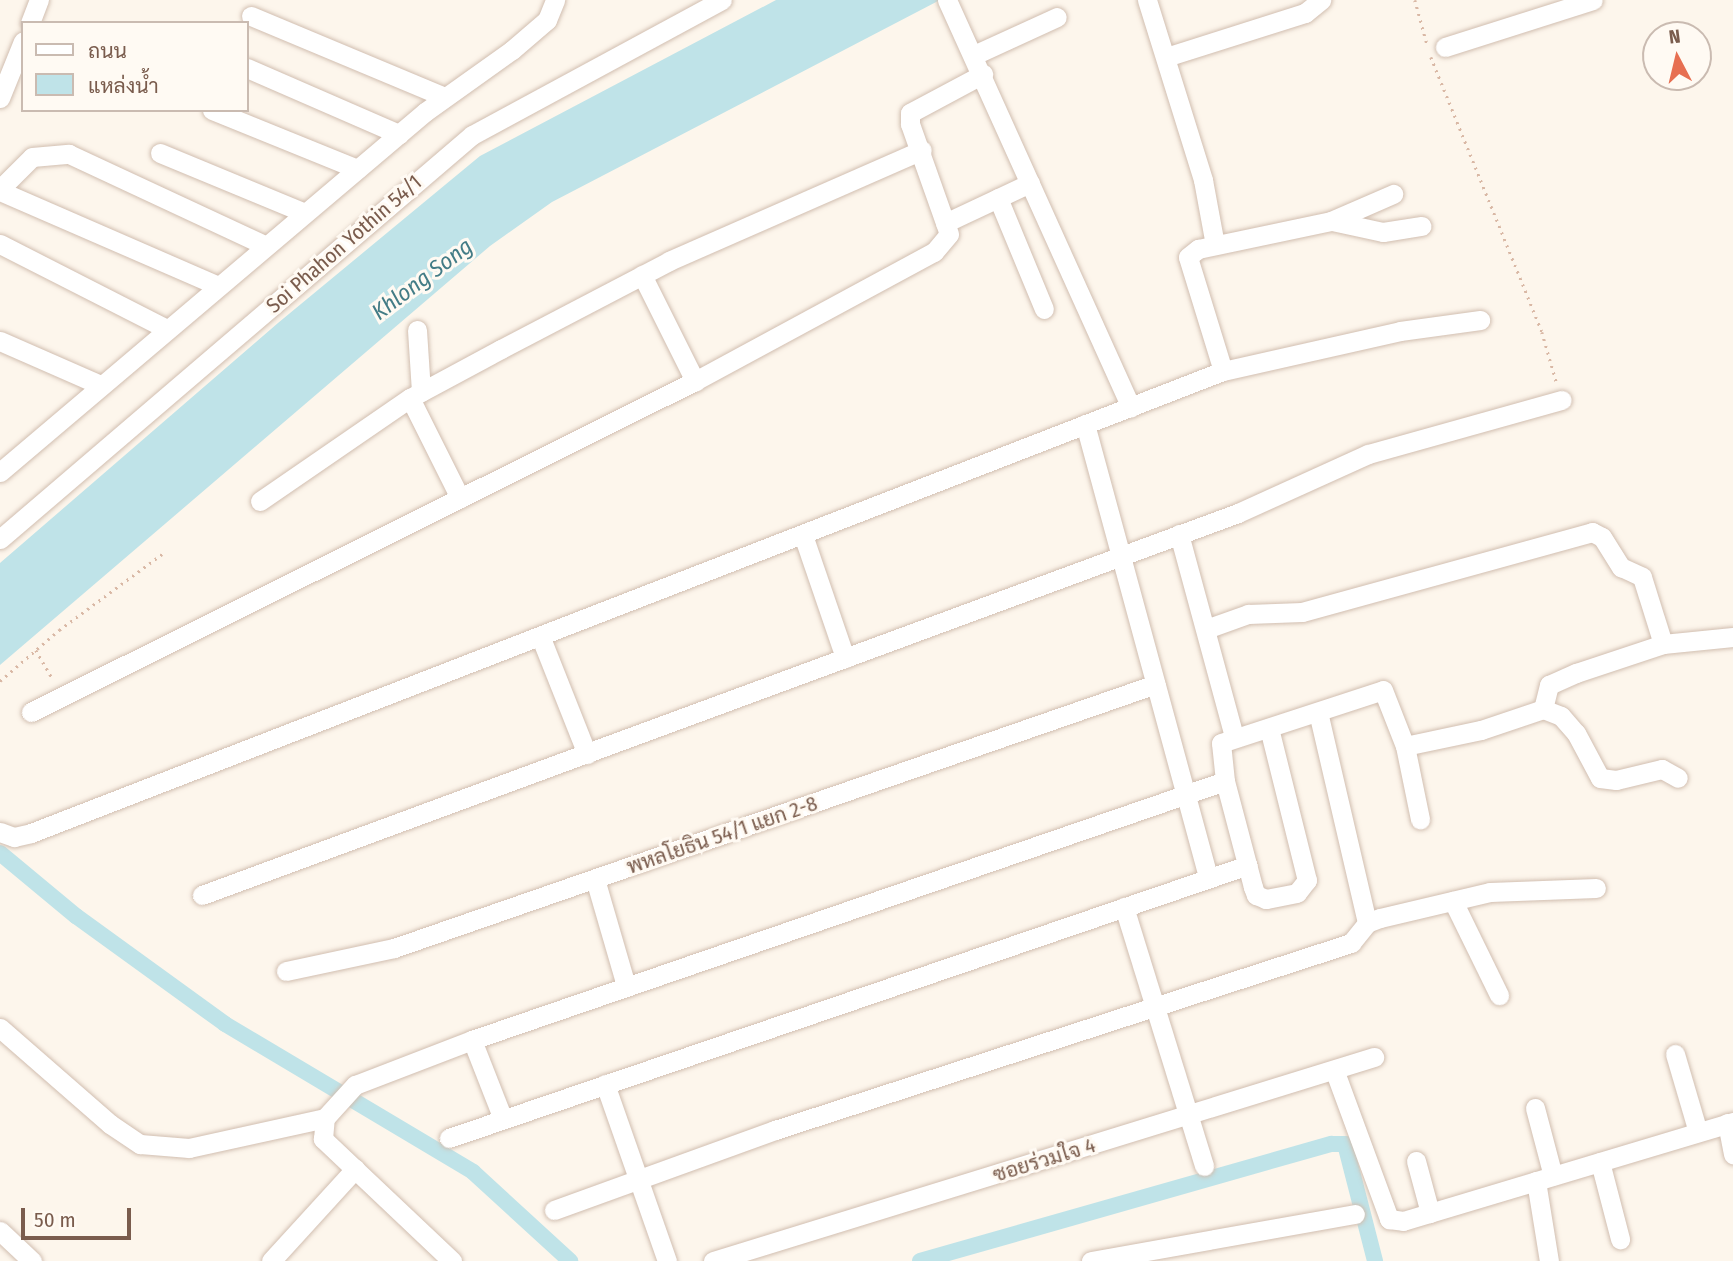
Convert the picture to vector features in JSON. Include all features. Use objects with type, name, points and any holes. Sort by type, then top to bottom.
[{"type":"street","points":[[31,21],[39,0]]},
{"type":"street","points":[[0,472],[400,134],[547,20],[555,0]]},
{"type":"street","name":"Soi Phahon Yothin 54/1","points":[[0,539],[472,135],[722,0]]},
{"type":"street","points":[[1147,0],[1203,180],[1215,245]]},
{"type":"street","points":[[1166,57],[1305,13],[1321,0]]},
{"type":"street","points":[[1445,47],[1593,0]]},
{"type":"street","points":[[954,2],[974,55],[1131,407]]},
{"type":"street","points":[[251,16],[445,97]]},
{"type":"street","points":[[974,55],[1057,17]]},
{"type":"street","points":[[0,98],[21,46]]},
{"type":"street","points":[[248,68],[400,134]]},
{"type":"street","points":[[32,712],[695,381],[934,253],[948,241],[922,150],[910,124],[911,113],[984,74]]},
{"type":"street","points":[[217,112],[357,170]]},
{"type":"street","points":[[260,501],[416,395],[642,275],[922,150]]},
{"type":"street","points":[[160,153],[305,213]]},
{"type":"street","points":[[218,286],[0,190],[32,158],[69,154],[266,246]]},
{"type":"street","points":[[945,223],[1030,183]]},
{"type":"street","points":[[1223,371],[1188,270],[1188,257],[1215,245],[1331,221],[1393,194]]},
{"type":"street","points":[[998,198],[1044,309]]},
{"type":"street","points":[[1331,221],[1383,232],[1422,226]]},
{"type":"street","points":[[0,244],[167,329]]},
{"type":"street","points":[[642,275],[695,381]]},
{"type":"street","points":[[0,832],[14,837],[31,833],[541,638],[1223,371],[1400,331],[1480,320]]},
{"type":"street","points":[[417,330],[416,395],[460,498]]},
{"type":"street","points":[[0,341],[100,385]]},
{"type":"street","points":[[202,895],[1121,556],[1368,454],[1562,400]]},
{"type":"street","points":[[1085,424],[1208,878]]},
{"type":"street","points":[[1206,629],[1248,614],[1302,612],[1592,532],[1602,537],[1621,567],[1642,577],[1663,645]]},
{"type":"street","points":[[1179,534],[1234,736]]},
{"type":"street","points":[[803,535],[845,658]]},
{"type":"street","points":[[1543,709],[1549,684],[1663,645],[1733,637]]},
{"type":"street","points":[[541,638],[587,754]]},
{"type":"street","name":"พหลโยธิน 54/1 แยก 2-8","points":[[286,971],[394,948],[1156,684]]},
{"type":"street","points":[[1269,728],[1305,886],[1297,893],[1261,899],[1248,865],[1225,781],[1219,748],[1234,736],[1269,728],[1383,690],[1405,747],[1420,818]]},
{"type":"street","points":[[1405,747],[1481,730],[1543,709],[1561,716],[1576,733],[1600,778],[1616,780],[1662,769],[1678,778]]},
{"type":"street","points":[[1318,712],[1367,923]]},
{"type":"street","points":[[452,1261],[323,1139],[330,1111],[355,1084],[626,986],[1225,781]]},
{"type":"street","points":[[449,1138],[1248,865]]},
{"type":"street","points":[[595,879],[626,986]]},
{"type":"street","points":[[554,1210],[775,1130],[1351,943],[1367,923],[1490,892],[1596,888]]},
{"type":"street","points":[[1453,901],[1499,995]]},
{"type":"street","points":[[1124,907],[1204,1166]]},
{"type":"street","points":[[0,1028],[110,1125],[140,1144],[189,1148],[330,1111]]},
{"type":"street","points":[[472,1040],[503,1119]]},
{"type":"street","points":[[1675,1054],[1698,1132]]},
{"type":"street","name":"ซอยร่วมใจ 4","points":[[713,1261],[1374,1058]]},
{"type":"street","points":[[1335,1072],[1383,1212],[1389,1219],[1403,1221],[1730,1123],[1733,1154]]},
{"type":"street","points":[[605,1084],[667,1261]]},
{"type":"street","points":[[1535,1108],[1545,1178],[1549,1261]]},
{"type":"street","points":[[1416,1161],[1430,1213]]},
{"type":"street","points":[[1600,1162],[1620,1239]]},
{"type":"street","points":[[271,1261],[355,1169]]},
{"type":"street","points":[[1091,1261],[1174,1254],[1356,1214]]},
{"type":"street","points":[[0,1231],[32,1261]]},
{"type":"path","points":[[1415,0],[1433,65],[1542,332],[1562,400]]},
{"type":"path","points":[[0,681],[36,650],[162,554]]},
{"type":"path","points":[[36,650],[62,696]]},
{"type":"water","name":"Khlong Song","points":[[776,0],[940,0],[552,202],[490,246],[0,665],[0,563],[278,323],[480,156]]},
{"type":"waterway","points":[[0,853],[76,916],[225,1024],[473,1172],[570,1261]]},
{"type":"waterway","points":[[920,1261],[1332,1144],[1345,1144],[1375,1261]]}]
